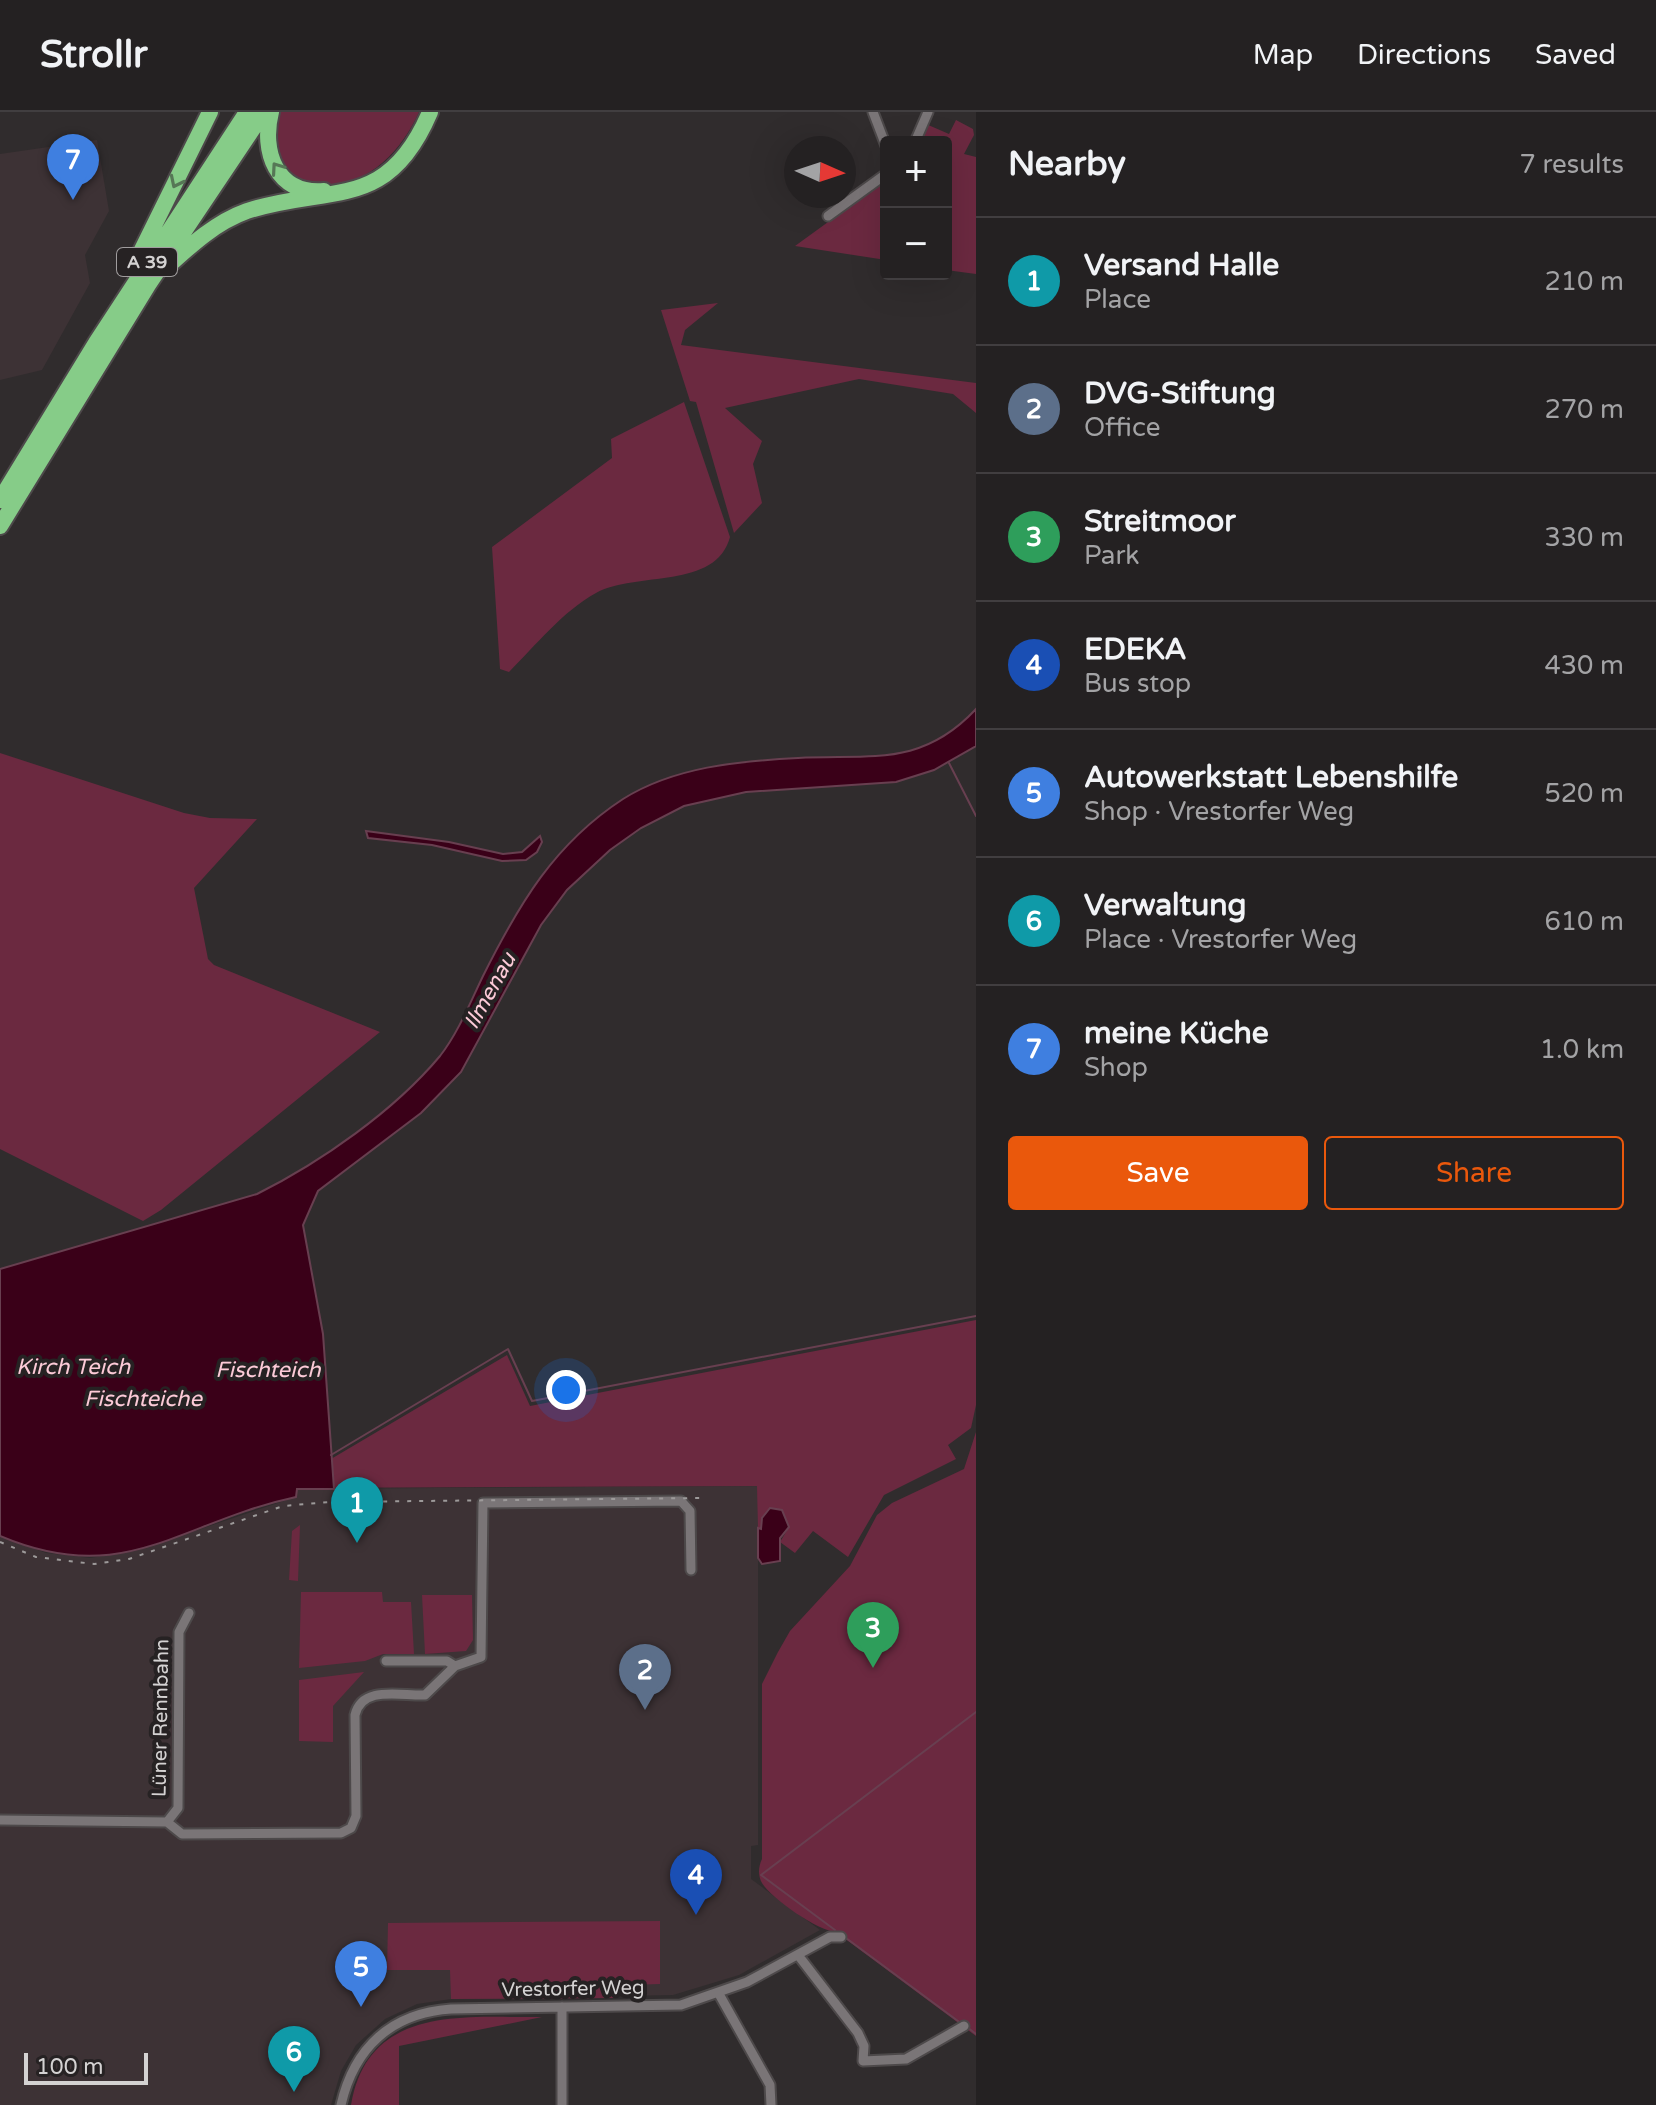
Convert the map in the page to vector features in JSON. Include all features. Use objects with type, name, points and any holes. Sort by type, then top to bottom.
[{"type":"highway","points":[[96,343],[210,112]]},
{"type":"highway","name":"A 39","points":[[0,500],[96,343],[247,112]]},
{"type":"highway","name":"A 39","points":[[0,526],[148,285],[264,112]]},
{"type":"highway","points":[[271,112],[266,138],[271,162],[291,185],[315,192],[358,183],[389,162],[403,149],[422,112]]},
{"type":"highway","points":[[148,285],[199,239],[229,220],[269,206],[339,196],[379,177],[408,152],[430,112]]},
{"type":"street","points":[[873,112],[882,136]]},
{"type":"street","points":[[918,136],[928,112]]},
{"type":"street","points":[[828,216],[880,178]]},
{"type":"street","points":[[386,1661],[447,1661],[455,1666],[481,1657],[483,1503],[681,1501],[690,1511],[691,1570]]},
{"type":"street","name":"Lüner Rennbahn","points":[[167,1822],[178,1808],[179,1632],[189,1613]]},
{"type":"street","name":"Lüner Rennbahn","points":[[0,1820],[167,1822],[182,1834],[346,1831],[356,1816],[355,1715],[358,1702],[366,1695],[425,1695],[455,1666]]},
{"type":"street","name":"Vrestorfer Weg","points":[[341,2105],[349,2074],[364,2050],[377,2036],[403,2020],[433,2010],[681,2005],[719,1994],[830,1937],[841,1937]]},
{"type":"street","points":[[798,1955],[858,2033],[864,2046],[863,2061],[906,2059],[964,2026]]},
{"type":"street","points":[[719,1994],[770,2085],[771,2105]]},
{"type":"street","points":[[562,2007],[562,2105]]},
{"type":"shaded area","points":[[281,112],[419,112],[402,142],[378,167],[348,182],[331,185],[297,181],[277,162],[276,120]]},
{"type":"shaded area","points":[[956,120],[973,129],[974,135],[964,154],[976,157],[976,274],[952,271],[952,136],[921,136],[926,124],[949,134]]},
{"type":"shaded area","points":[[97,140],[109,211],[85,255],[90,283],[42,370],[0,380],[0,154]]},
{"type":"shaded area","points":[[880,184],[880,259],[795,246],[847,208],[856,208],[856,202]]},
{"type":"shaded area","points":[[718,303],[685,330],[681,345],[976,383],[976,413],[953,394],[859,379],[725,408],[762,441],[753,464],[762,503],[734,533],[696,402],[690,401],[661,310]]},
{"type":"shaded area","points":[[684,402],[730,537],[722,554],[709,565],[692,572],[613,586],[596,593],[561,619],[509,672],[500,669],[492,547],[612,458],[611,439]]},
{"type":"shaded area","points":[[0,753],[184,813],[210,818],[257,819],[194,888],[208,959],[214,965],[380,1032],[161,1210],[143,1221],[0,1149]]},
{"type":"shaded area","points":[[303,1225],[331,1459],[507,1355],[530,1406],[976,1320],[976,1405],[971,1428],[948,1445],[956,1459],[884,1495],[848,1557],[813,1531],[795,1553],[780,1542],[789,1527],[782,1510],[770,1508],[762,1518],[761,1530],[758,1528],[757,1486],[296,1488],[0,1348]]},
{"type":"shaded area","points":[[976,1432],[976,2036],[836,1932],[818,1926],[785,1905],[767,1890],[759,1871],[762,1859],[762,1684],[790,1631],[850,1566],[877,1515],[892,1503],[964,1469]]},
{"type":"shaded area","points":[[758,1486],[758,1845],[751,1846],[751,1879],[820,1930],[739,1975],[673,1995],[451,1999],[417,2004],[385,2019],[356,2045],[341,2071],[331,2105],[0,2105],[0,1536],[46,1553],[90,1558],[135,1551],[296,1497],[296,1489]]},
{"type":"shaded area","points":[[300,1525],[298,1581],[289,1580],[292,1531]]},
{"type":"shaded area","points":[[301,1592],[382,1592],[383,1602],[411,1602],[414,1654],[383,1654],[365,1661],[299,1668]]},
{"type":"shaded area","points":[[422,1595],[472,1595],[473,1640],[466,1651],[425,1654]]},
{"type":"shaded area","points":[[364,1672],[333,1706],[333,1742],[299,1741],[299,1680]]},
{"type":"shaded area","points":[[660,1921],[660,1984],[628,1985],[613,1998],[451,1999],[450,1970],[387,1970],[388,1923]]},
{"type":"shaded area","points":[[542,2017],[399,2046],[399,2105],[351,2105],[361,2072],[377,2049],[399,2033],[452,2019]]},
{"type":"water","name":"Fischteiche","points":[[976,709],[976,746],[934,770],[896,782],[746,792],[684,806],[641,828],[610,850],[567,890],[541,925],[461,1072],[421,1113],[318,1191],[303,1225],[323,1334],[334,1489],[297,1489],[296,1497],[255,1508],[151,1546],[118,1554],[83,1556],[44,1551],[0,1536],[0,1269],[257,1194],[306,1167],[355,1134],[401,1096],[440,1056],[458,1028],[510,924],[541,877],[577,836],[623,799],[663,780],[730,764],[775,759],[871,756],[914,749],[956,728]]},
{"type":"water","points":[[366,831],[449,842],[503,854],[522,852],[540,836],[542,842],[537,852],[526,860],[502,861],[432,845],[368,838]]},
{"type":"water","points":[[770,1508],[782,1510],[789,1527],[780,1538],[780,1561],[762,1564],[758,1558],[758,1528],[761,1529],[762,1518]]},
{"type":"waterway","points":[[949,763],[976,816]]},
{"type":"waterway","points":[[331,1455],[508,1349],[532,1401],[976,1316]]},
{"type":"waterway","points":[[835,1930],[761,1875],[976,1712]]},
{"type":"waterway","points":[[846,1938],[962,2024]]},
{"type":"waterway","points":[[967,2027],[976,2034]]},
{"type":"railway","points":[[0,1542],[36,1557],[94,1564],[129,1559],[283,1506],[330,1502],[701,1498]]},
{"type":"place","name":"meine Küche","points":[[73,200]]},
{"type":"place","name":"Versand Halle","points":[[357,1543]]},
{"type":"place","name":"Streitmoor","points":[[873,1668]]},
{"type":"place","name":"DVG-Stiftung","points":[[645,1710]]},
{"type":"place","name":"EDEKA","points":[[696,1915]]},
{"type":"place","name":"Autowerkstatt Lebenshilfe","points":[[361,2007]]},
{"type":"place","name":"Verwaltung","points":[[294,2092]]},
{"type":"water label","name":"Ilmenau","points":[[490,991]]},
{"type":"water label","name":"Kirch Teich","points":[[73,1367]]},
{"type":"water label","name":"Fischteich","points":[[268,1370]]}]
